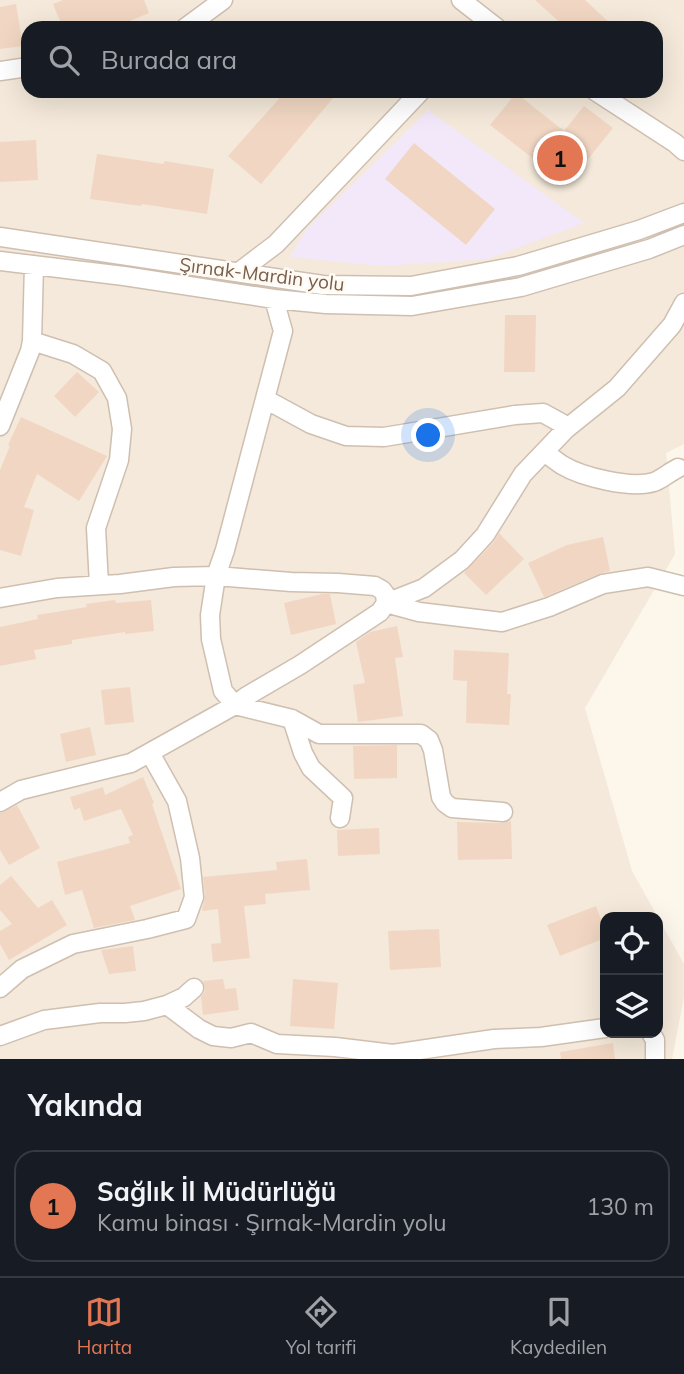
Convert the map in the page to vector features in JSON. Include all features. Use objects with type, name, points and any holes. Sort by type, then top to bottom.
[{"type":"street","points":[[194,21],[223,0]]},
{"type":"street","points":[[461,0],[483,21]]},
{"type":"street","points":[[0,71],[21,68]]},
{"type":"street","points":[[239,272],[276,244],[414,98]]},
{"type":"street","points":[[606,98],[675,142],[684,151]]},
{"type":"street","name":"Şırnak-Mardin yolu","points":[[0,237],[323,285],[411,286],[518,266],[639,230],[684,213]]},
{"type":"street","name":"Şırnak-Mardin yolu","points":[[0,261],[124,276],[274,299],[326,304],[412,306],[521,287],[649,249],[684,235]]},
{"type":"street","points":[[0,426],[30,351],[34,265]]},
{"type":"street","points":[[274,299],[283,331],[216,576],[210,615],[211,639],[223,691],[235,705],[292,719],[319,734],[421,734],[429,740],[433,750],[441,797],[445,803],[452,808],[503,812]]},
{"type":"street","points":[[0,802],[21,790],[131,763],[300,665],[380,612],[386,603],[424,589],[462,561],[485,536],[523,474],[566,429],[617,388],[672,325],[684,303]]},
{"type":"street","points":[[32,341],[73,355],[102,371],[117,398],[122,429],[118,460],[96,528],[99,585]]},
{"type":"street","points":[[265,399],[312,424],[346,436],[384,437],[515,415],[543,413],[563,424],[566,429]]},
{"type":"street","points":[[544,452],[561,465],[587,476],[620,482],[655,481],[678,468]]},
{"type":"street","points":[[0,598],[57,588],[174,577],[216,576],[375,586],[385,594],[386,603]]},
{"type":"street","points":[[386,603],[419,612],[502,622],[549,607],[603,584],[648,576],[684,586]]},
{"type":"street","points":[[292,719],[311,768],[343,798],[340,818]]},
{"type":"street","points":[[0,989],[23,969],[72,944],[186,919],[194,897],[190,858],[177,801],[150,752]]},
{"type":"street","points":[[0,1036],[44,1020],[144,1011],[167,1005],[184,997],[194,988]]},
{"type":"street","points":[[167,1005],[213,1036],[231,1038],[251,1033],[276,1044],[335,1047],[390,1056],[494,1039],[541,1037],[600,1029]]},
{"type":"street","points":[[654,1038],[655,1059]]},
{"type":"shaded area","points":[[0,0],[684,0],[684,444],[666,453],[675,554],[585,708],[632,871],[655,912],[600,912],[600,1038],[663,1038],[663,927],[684,964],[684,997],[672,1059],[0,1059]]},
{"type":"shaded area","points":[[428,110],[584,223],[487,259],[382,266],[290,257],[306,230]]},
{"type":"building","points":[[63,0],[144,0],[149,13],[130,21],[60,21],[53,4]]},
{"type":"building","points":[[535,0],[585,0],[608,21],[558,21]]},
{"type":"building","points":[[16,4],[21,46],[0,49],[0,7]]},
{"type":"building","points":[[280,98],[333,98],[261,184],[228,156]]},
{"type":"building","points":[[512,98],[522,98],[564,131],[584,106],[613,128],[567,185],[490,125]]},
{"type":"building","points":[[36,140],[38,180],[0,182],[0,142]]},
{"type":"building","points":[[414,143],[495,209],[466,245],[385,179]]},
{"type":"building","points":[[97,154],[214,169],[207,214],[90,199]]},
{"type":"building","points":[[505,315],[536,315],[535,372],[504,372]]},
{"type":"building","points":[[77,372],[99,392],[75,417],[54,396]]},
{"type":"building","points":[[21,417],[107,456],[79,501],[37,474],[24,507],[34,510],[21,556],[0,550],[0,470]]},
{"type":"building","points":[[499,533],[524,559],[486,595],[464,573]]},
{"type":"building","points":[[603,537],[610,571],[544,597],[528,563],[567,545]]},
{"type":"building","points":[[330,594],[336,624],[291,635],[284,603]]},
{"type":"building","points":[[115,600],[116,603],[151,600],[154,631],[125,632],[72,640],[72,644],[34,650],[36,659],[0,666],[0,627],[38,619],[37,615]]},
{"type":"building","points":[[397,626],[403,657],[395,658],[403,716],[358,722],[353,685],[365,683],[356,642],[370,632]]},
{"type":"building","points":[[454,650],[509,653],[509,725],[466,723],[467,681],[453,680]]},
{"type":"building","points":[[130,687],[134,722],[105,725],[101,690]]},
{"type":"building","points":[[90,727],[96,755],[66,762],[60,734]]},
{"type":"building","points":[[397,745],[397,778],[354,779],[353,746]]},
{"type":"building","points":[[143,777],[181,889],[130,906],[135,920],[94,928],[82,890],[65,895],[57,862],[130,843],[128,837],[133,835],[121,809],[84,821],[80,808],[74,810],[70,797],[103,787],[105,795]]},
{"type":"building","points":[[17,805],[40,848],[9,865],[0,850],[0,813]]},
{"type":"building","points":[[511,821],[512,859],[458,860],[457,822]]},
{"type":"building","points":[[379,828],[380,854],[338,856],[337,830]]},
{"type":"building","points":[[307,859],[310,890],[265,894],[266,904],[244,906],[250,958],[213,962],[211,944],[221,943],[218,909],[202,911],[205,896],[203,877],[277,870],[276,862]]},
{"type":"building","points":[[11,876],[38,908],[52,900],[67,925],[9,960],[0,944],[0,931],[12,924],[0,910],[0,885]]},
{"type":"building","points":[[596,906],[600,917],[600,940],[560,956],[547,925]]},
{"type":"building","points":[[439,929],[441,967],[390,970],[388,931]]},
{"type":"building","points":[[133,946],[136,971],[109,974],[101,950]]},
{"type":"building","points":[[223,979],[225,989],[236,988],[239,1010],[203,1015],[203,981]]},
{"type":"building","points":[[293,979],[338,983],[334,1029],[290,1026]]},
{"type":"building","points":[[613,1043],[615,1059],[561,1059],[560,1052]]},
{"type":"place","name":"Sağlık İl Müdürlüğü","points":[[560,158]]}]
